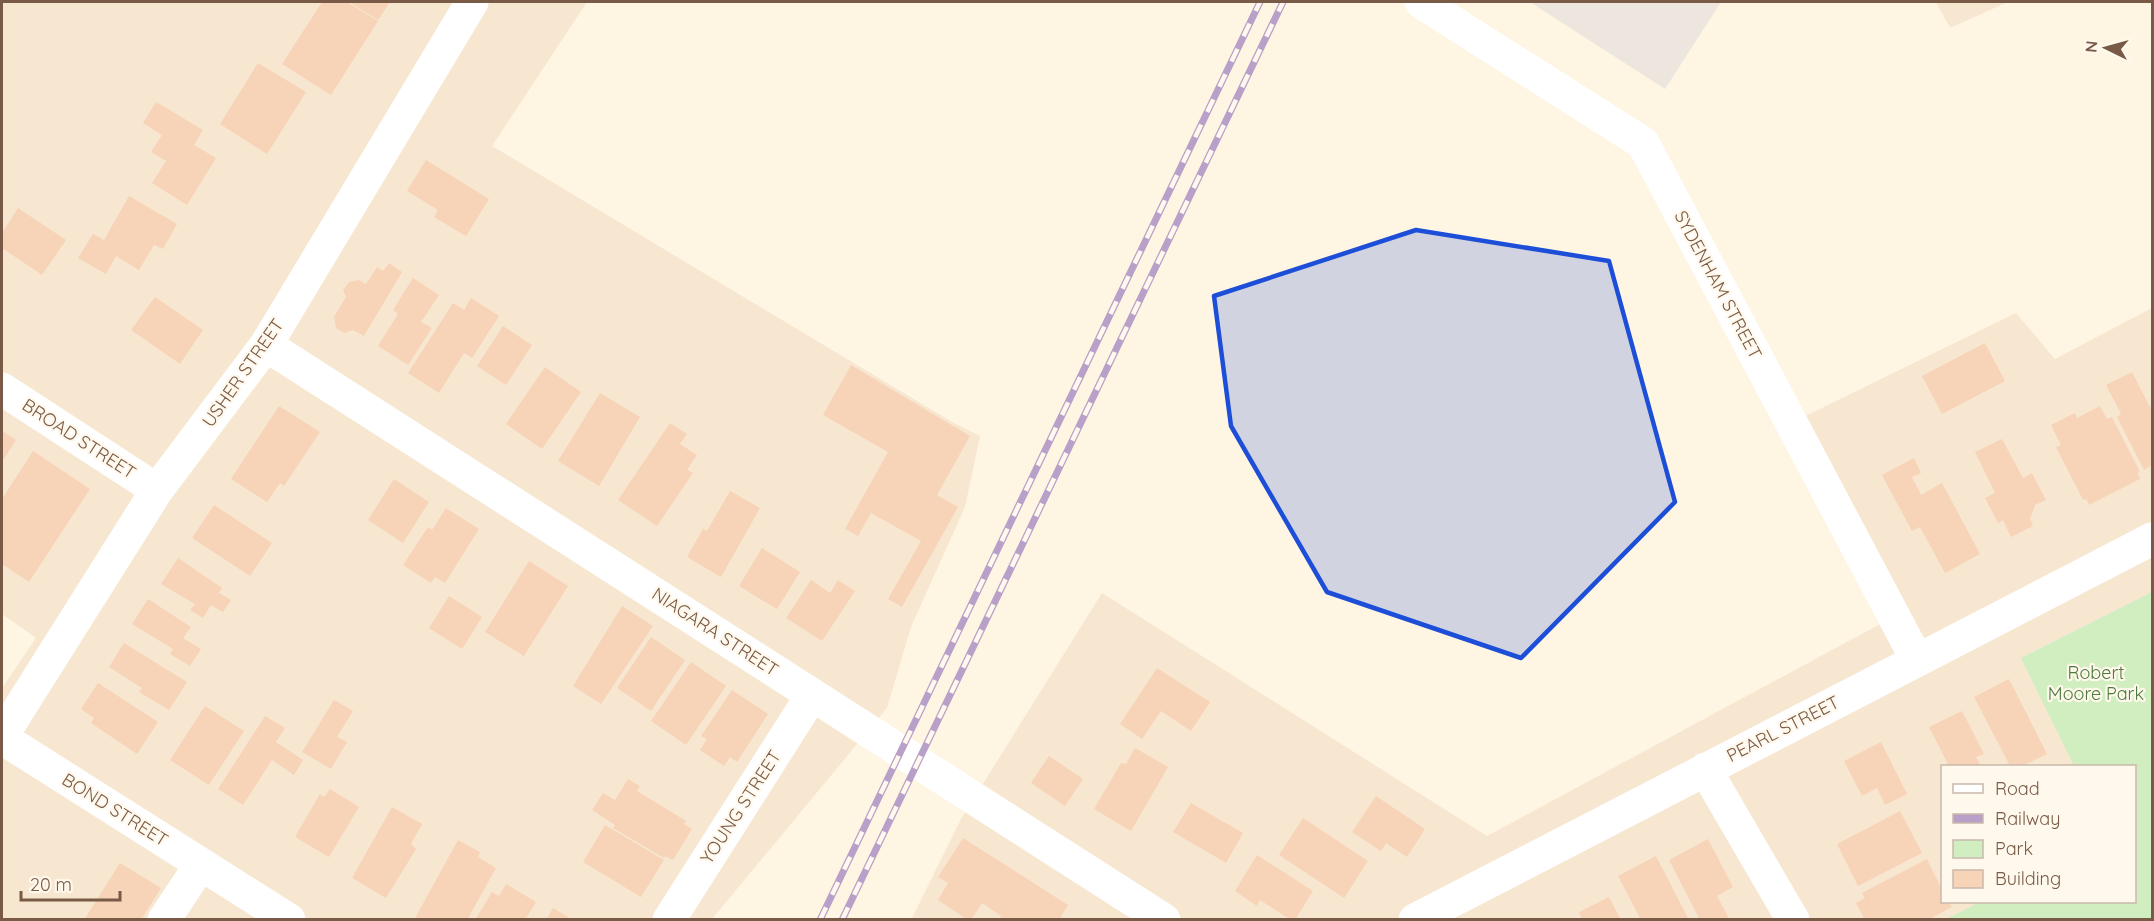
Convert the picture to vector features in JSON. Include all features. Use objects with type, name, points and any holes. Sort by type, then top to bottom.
[{"type":"street","name":"USHER STREET","points":[[2,737],[157,490],[266,345],[472,2]]},
{"type":"street","name":"SYDENHAM STREET","points":[[1420,2],[1643,143],[1917,660]]},
{"type":"street","name":"NIAGARA STREET","points":[[266,345],[1164,920]]},
{"type":"street","name":"BROAD STREET","points":[[2,389],[157,490]]},
{"type":"street","name":"PEARL STREET","points":[[1415,920],[2152,539]]},
{"type":"street","name":"YOUNG STREET","points":[[669,920],[812,694]]},
{"type":"street","name":"BOND STREET","points":[[2,737],[289,920]]},
{"type":"street","points":[[1705,769],[1793,920]]},
{"type":"street","points":[[164,920],[201,864]]},
{"type":"highlighted area","points":[[1416,230],[1609,261],[1675,502],[1521,658],[1327,592],[1231,426],[1214,296]]},
{"type":"shaded area","points":[[2,2],[587,2],[492,146],[952,422],[980,436],[965,507],[911,627],[887,708],[712,919],[2,919],[2,688],[36,638],[2,614]]},
{"type":"shaded area","points":[[1530,2],[1721,2],[1665,89]]},
{"type":"shaded area","points":[[1936,2],[2008,2],[1950,28]]},
{"type":"shaded area","points":[[2152,308],[2152,919],[911,920],[961,819],[1102,593],[1487,836],[1884,622],[1785,426],[2016,313],[2055,359]]},
{"type":"green space","name":"Robert Moore Park","points":[[2152,592],[2152,919],[1946,919],[1978,903],[2136,903],[2136,765],[2074,765],[2021,658]]},
{"type":"building","points":[[322,2],[347,2],[378,21],[331,95],[282,64]]},
{"type":"building","points":[[349,2],[390,2],[378,20]]},
{"type":"building","points":[[258,63],[306,92],[267,154],[220,124]]},
{"type":"building","points":[[156,102],[203,130],[194,145],[216,158],[187,205],[152,183],[166,161],[151,152],[162,135],[143,123]]},
{"type":"building","points":[[426,160],[489,199],[466,236],[434,217],[438,210],[407,191]]},
{"type":"building","points":[[129,196],[177,224],[163,249],[154,245],[139,270],[116,256],[106,274],[78,258],[93,234],[104,240]]},
{"type":"building","points":[[18,208],[66,240],[42,275],[2,248],[2,233]]},
{"type":"building","points":[[389,263],[402,272],[364,336],[353,330],[344,333],[336,328],[334,317],[346,297],[343,290],[349,282],[359,280],[366,284],[377,267],[383,271]]},
{"type":"building","points":[[413,278],[439,295],[421,322],[432,328],[408,365],[378,346],[398,314],[393,310]]},
{"type":"building","points":[[155,297],[203,330],[180,364],[131,330]]},
{"type":"building","points":[[471,298],[499,316],[472,358],[464,353],[439,393],[408,373],[453,303],[464,310]]},
{"type":"building","points":[[503,326],[532,345],[506,385],[477,366]]},
{"type":"building","points":[[1985,343],[2005,381],[1942,414],[1922,376]]},
{"type":"building","points":[[851,365],[970,436],[937,495],[958,507],[902,607],[888,599],[921,541],[871,513],[858,536],[845,529],[888,452],[823,415]]},
{"type":"building","points":[[545,367],[581,392],[542,449],[506,424]]},
{"type":"building","points":[[2132,372],[2152,411],[2152,465],[2144,470],[2117,417],[2121,414],[2106,385]]},
{"type":"building","points":[[600,393],[640,417],[599,486],[558,461]]},
{"type":"building","points":[[279,406],[320,432],[284,486],[280,483],[267,502],[231,479]]},
{"type":"building","points":[[2100,406],[2107,419],[2112,417],[2140,472],[2137,473],[2140,479],[2089,505],[2086,499],[2083,500],[2056,447],[2061,445],[2051,425],[2075,413],[2077,418]]},
{"type":"building","points":[[670,423],[687,434],[680,444],[697,455],[687,470],[693,473],[657,526],[618,500]]},
{"type":"building","points":[[2,431],[16,440],[2,462]]},
{"type":"building","points":[[2002,439],[2023,478],[2032,473],[2046,500],[2035,505],[2030,519],[2033,526],[2011,537],[2003,520],[1998,523],[1985,498],[1995,493],[1975,452]]},
{"type":"building","points":[[33,451],[90,489],[29,582],[2,564],[2,499]]},
{"type":"building","points":[[1914,458],[1921,473],[1912,477],[1921,495],[1942,483],[1980,554],[1945,573],[1920,527],[1912,531],[1882,475]]},
{"type":"building","points":[[394,479],[429,502],[403,543],[368,520]]},
{"type":"building","points":[[730,491],[760,508],[721,577],[687,557],[703,529],[707,531]]},
{"type":"building","points":[[214,505],[272,543],[250,576],[192,538]]},
{"type":"building","points":[[446,508],[479,529],[445,583],[435,577],[431,583],[403,565],[428,527],[432,530]]},
{"type":"building","points":[[762,548],[800,572],[777,609],[739,586]]},
{"type":"building","points":[[178,558],[222,588],[219,593],[231,600],[223,612],[211,605],[203,618],[190,610],[195,604],[161,584]]},
{"type":"building","points":[[529,561],[568,586],[524,656],[485,632]]},
{"type":"building","points":[[811,580],[830,593],[838,580],[855,591],[822,641],[786,618]]},
{"type":"building","points":[[449,596],[482,617],[462,649],[429,628]]},
{"type":"building","points":[[148,599],[191,627],[183,638],[201,649],[190,666],[170,654],[173,649],[132,624]]},
{"type":"building","points":[[622,606],[653,626],[601,704],[573,686]]},
{"type":"building","points":[[651,637],[685,660],[651,711],[617,688]]},
{"type":"building","points":[[124,643],[187,682],[169,710],[139,692],[142,688],[109,667]]},
{"type":"building","points":[[691,662],[726,686],[686,745],[651,721]]},
{"type":"building","points":[[1157,668],[1210,702],[1191,731],[1161,711],[1142,739],[1120,724]]},
{"type":"building","points":[[2009,679],[2047,754],[2024,765],[2009,765],[1974,697]]},
{"type":"building","points":[[98,683],[158,722],[137,754],[91,723],[94,718],[81,709]]},
{"type":"building","points":[[732,690],[768,714],[737,762],[730,757],[724,766],[700,750],[707,739],[701,736]]},
{"type":"building","points":[[334,700],[353,711],[337,737],[347,742],[331,769],[302,752]]},
{"type":"building","points":[[205,706],[244,731],[209,785],[170,760]]},
{"type":"building","points":[[1962,711],[1984,754],[1976,757],[1980,765],[1948,765],[1929,727]]},
{"type":"building","points":[[265,716],[285,728],[276,742],[303,760],[294,775],[272,760],[243,805],[218,789]]},
{"type":"building","points":[[1881,742],[1907,794],[1885,805],[1877,788],[1862,796],[1844,761]]},
{"type":"building","points":[[1135,748],[1168,767],[1131,831],[1094,809],[1121,763],[1126,764]]},
{"type":"building","points":[[1049,756],[1083,779],[1065,806],[1031,783]]},
{"type":"building","points":[[628,779],[640,786],[637,791],[686,821],[684,824],[692,829],[673,860],[665,856],[664,858],[613,828],[615,825],[592,810],[603,793],[615,800]]},
{"type":"building","points":[[330,789],[359,807],[329,857],[295,837],[320,794],[324,797]]},
{"type":"building","points":[[1376,796],[1425,829],[1407,857],[1386,843],[1381,851],[1352,832]]},
{"type":"building","points":[[1191,803],[1243,833],[1226,863],[1173,832]]},
{"type":"building","points":[[392,807],[422,824],[411,844],[416,849],[386,898],[352,878]]},
{"type":"building","points":[[1900,811],[1922,853],[1858,886],[1837,844]]},
{"type":"building","points":[[1303,818],[1368,861],[1344,898],[1279,855]]},
{"type":"building","points":[[605,825],[664,860],[641,897],[583,862]]},
{"type":"building","points":[[963,838],[1068,905],[1059,920],[999,920],[1001,916],[982,903],[971,920],[968,920],[938,900],[948,883],[938,877]]},
{"type":"building","points":[[1708,839],[1733,887],[1717,896],[1730,920],[1700,920],[1669,860]]},
{"type":"building","points":[[458,840],[480,852],[478,857],[496,868],[467,920],[414,920]]},
{"type":"building","points":[[1257,855],[1313,891],[1295,920],[1291,920],[1260,900],[1257,906],[1235,891]]},
{"type":"building","points":[[1656,856],[1689,920],[1641,920],[1618,876]]},
{"type":"building","points":[[1927,859],[1941,888],[1941,903],[1950,903],[1952,907],[1928,920],[1865,920],[1856,903],[1865,898],[1862,893]]},
{"type":"building","points":[[120,863],[161,888],[141,920],[84,920]]},
{"type":"building","points":[[506,884],[536,902],[525,920],[475,920],[492,892],[499,896]]},
{"type":"building","points":[[1609,897],[1621,920],[1582,920],[1579,912]]},
{"type":"building","points":[[553,908],[573,920],[546,920]]},
{"type":"railway","points":[[820,920],[1260,2]]},
{"type":"railway","points":[[842,920],[1283,2]]}]
